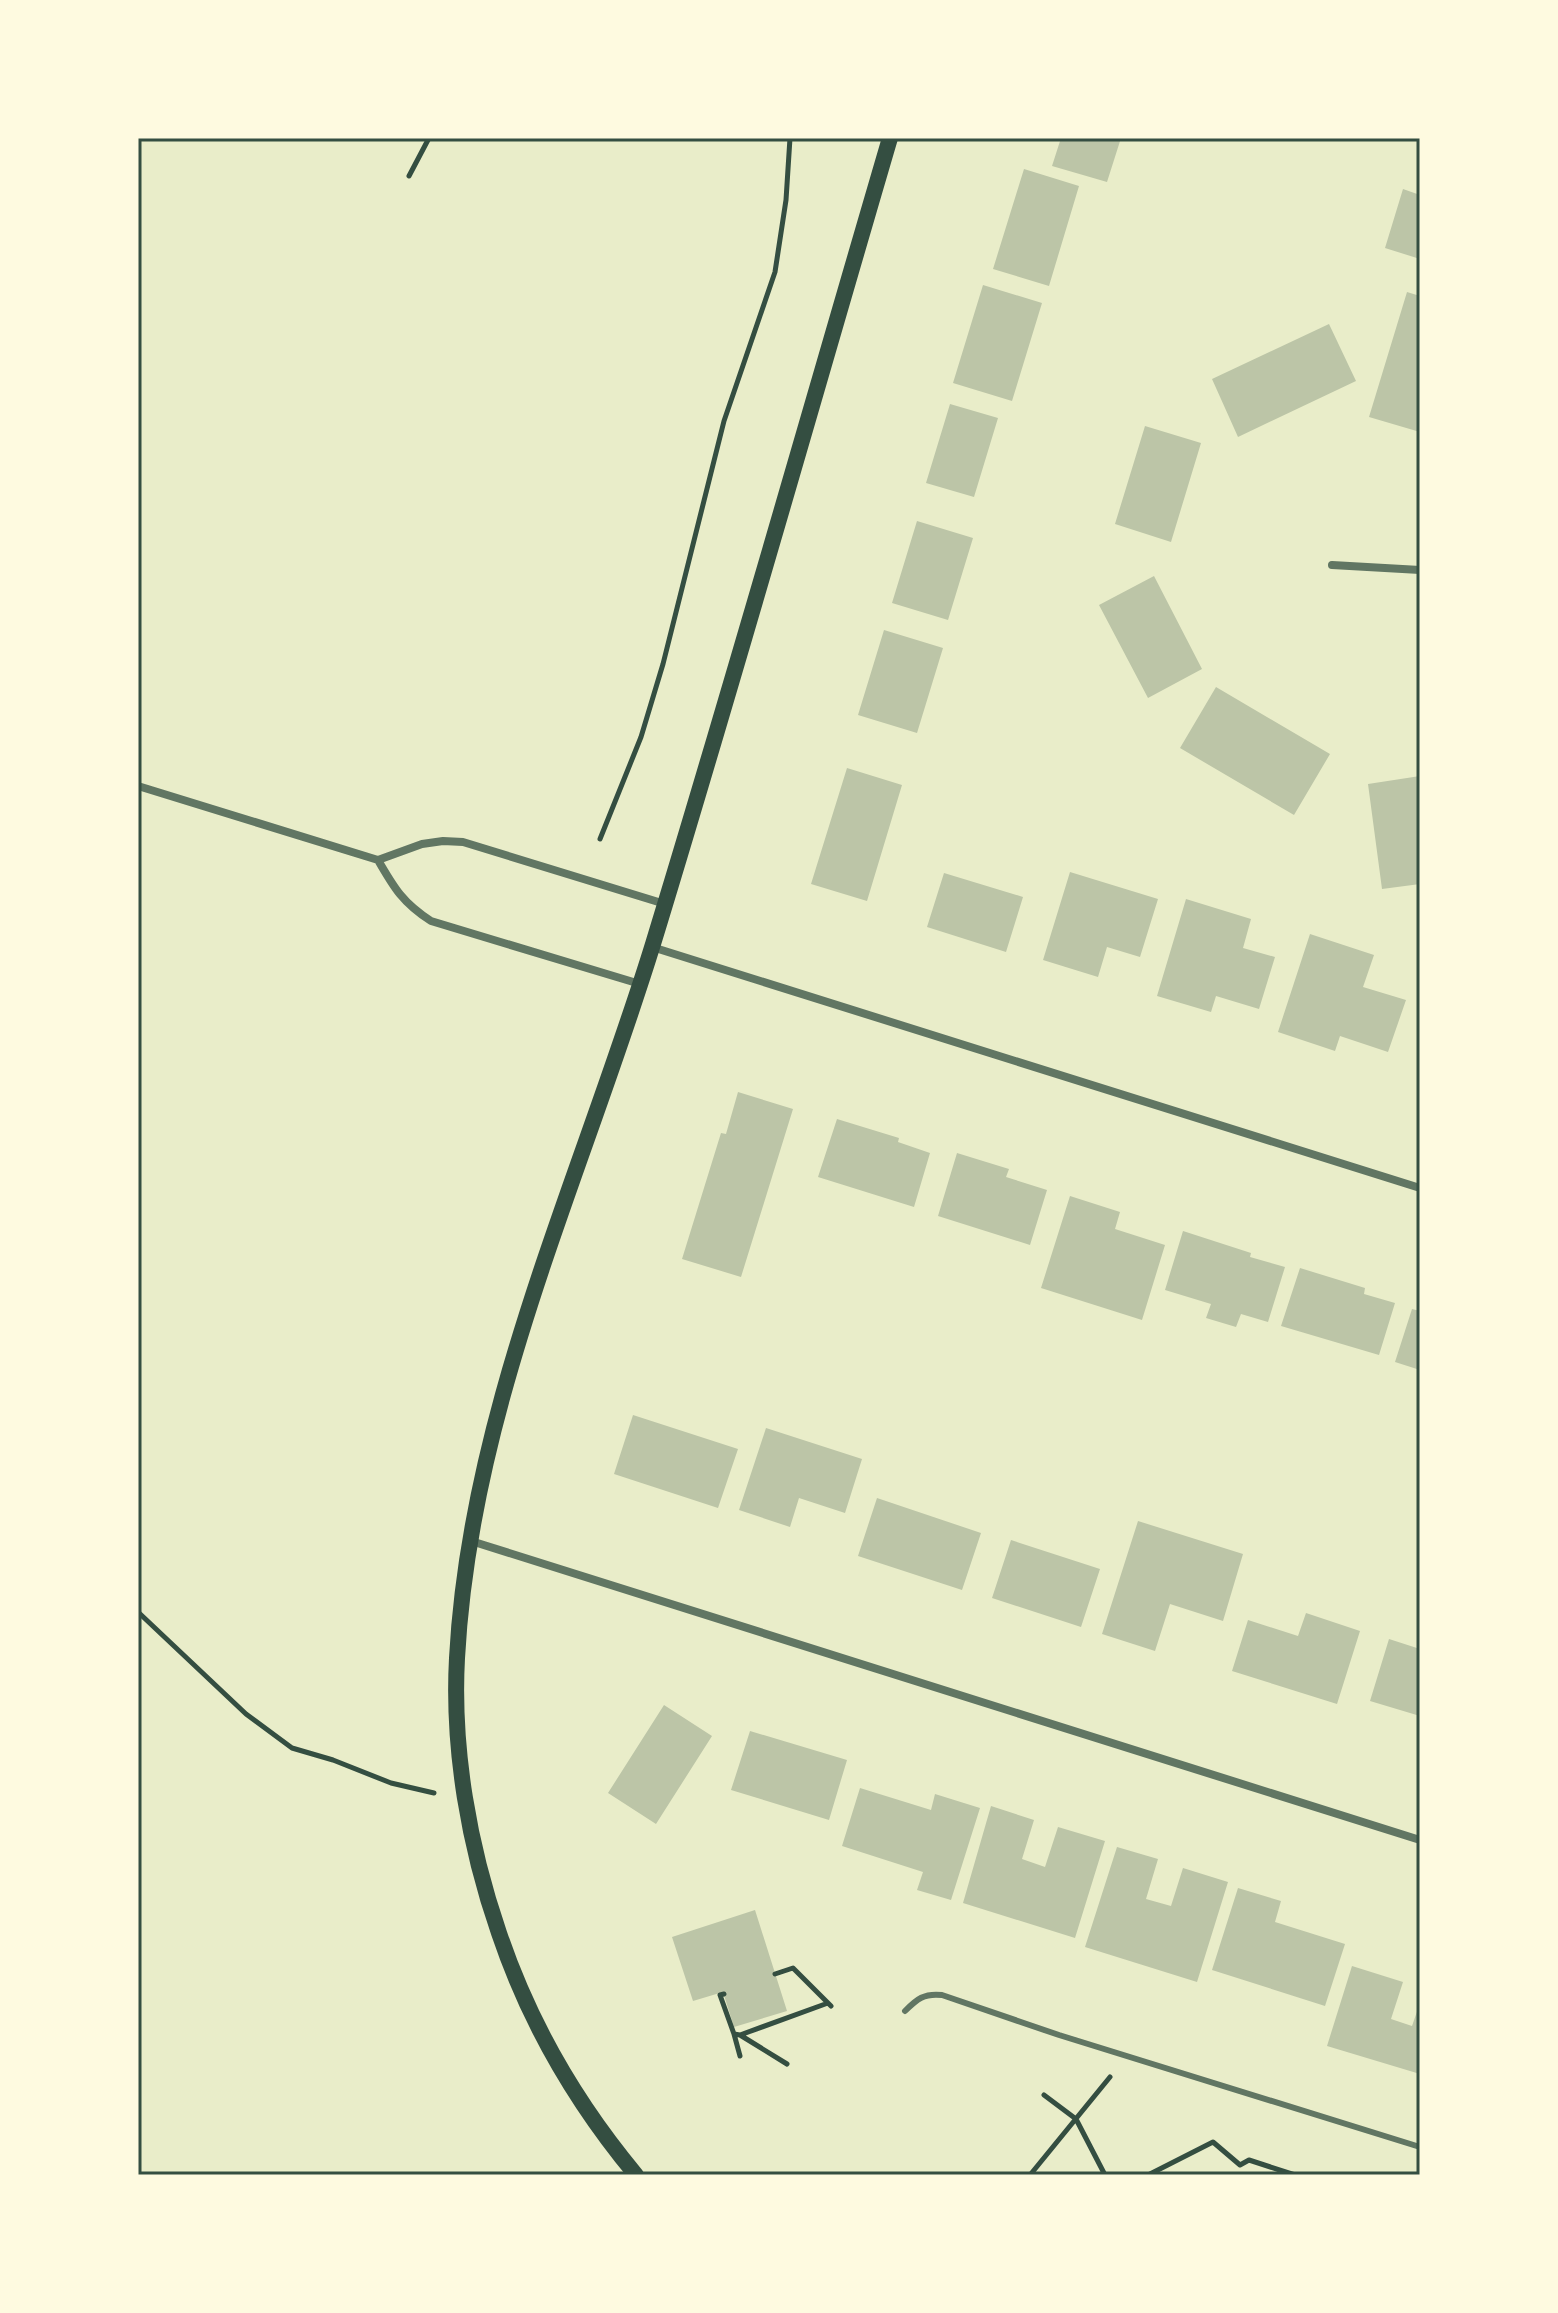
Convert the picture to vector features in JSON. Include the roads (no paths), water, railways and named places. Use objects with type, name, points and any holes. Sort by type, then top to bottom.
[{"type":"main road","points":[[636,2175],[606,2140],[574,2092],[538,2028],[507,1957],[480,1878],[466,1800],[458,1724],[457,1662],[469,1541],[489,1446],[554,1228],[652,947],[890,138]]},
{"type":"street","points":[[1332,565],[1420,570]]},
{"type":"street","points":[[138,786],[378,860],[422,844],[463,842],[665,904]]},
{"type":"street","points":[[378,860],[399,895],[413,910],[431,921],[640,984]]},
{"type":"street","points":[[652,947],[1420,1188]]},
{"type":"street","points":[[469,1541],[1420,1840]]},
{"type":"lane","points":[[905,2011],[918,1998],[929,1993],[942,1995],[1059,2035],[1420,2147]]}]
